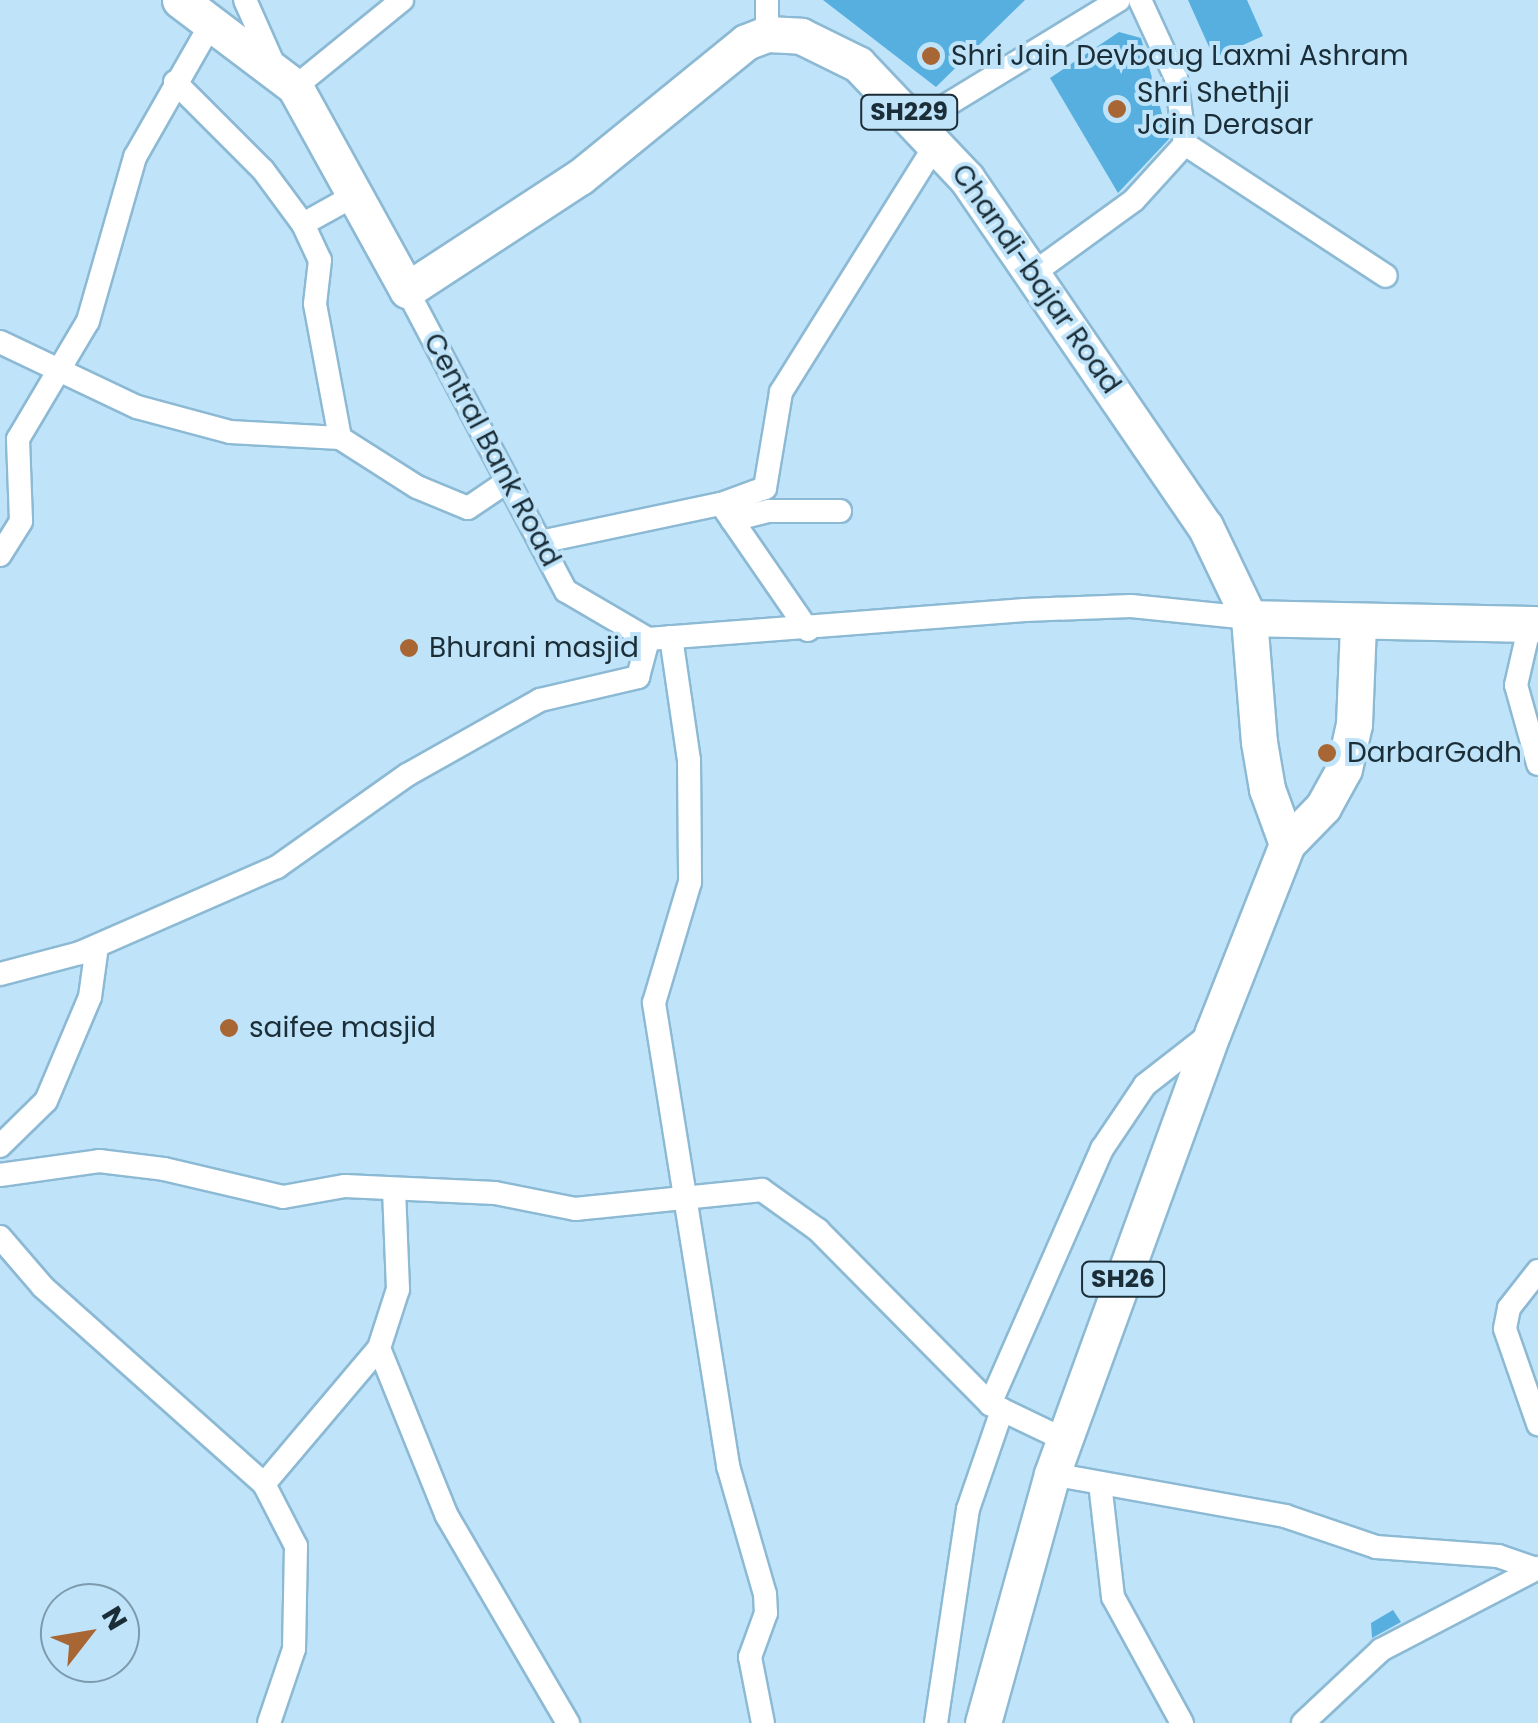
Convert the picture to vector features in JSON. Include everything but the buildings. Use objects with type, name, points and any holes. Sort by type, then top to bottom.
[{"type":"main road","name":"Central Bank Road","points":[[180,0],[285,77],[407,290]]},
{"type":"main road","name":"Chandi-bajar Road","points":[[407,290],[580,177],[767,17],[858,64],[928,132],[1034,272],[1205,526],[1250,618]]},
{"type":"main road","points":[[1287,844],[1266,790],[1258,742],[1250,618],[1358,624],[1534,624]]},
{"type":"main road","name":"SH26","points":[[984,1723],[1052,1474],[1213,1032],[1287,844],[1322,807],[1344,768],[1354,724],[1358,624]]},
{"type":"street","points":[[245,0],[285,77],[402,0]]},
{"type":"street","points":[[726,512],[765,488],[781,392],[928,132],[1119,0]]},
{"type":"street","points":[[1140,0],[1176,78],[1185,144],[1386,276]]},
{"type":"street","points":[[0,555],[21,520],[18,439],[88,320],[136,156],[212,22]]},
{"type":"street","points":[[175,82],[263,170],[304,224],[320,260],[315,304],[340,438]]},
{"type":"street","points":[[1034,272],[1134,200],[1185,144]]},
{"type":"street","points":[[304,224],[355,195]]},
{"type":"street","name":"Central Bank Road","points":[[407,290],[566,591],[660,638]]},
{"type":"street","points":[[0,342],[137,407],[230,432],[340,438],[418,487],[468,508],[508,482]]},
{"type":"street","points":[[540,542],[726,512],[840,511]]},
{"type":"street","points":[[726,512],[808,630]]},
{"type":"street","points":[[660,638],[1131,606],[1250,618]]},
{"type":"street","points":[[1534,624],[1516,685],[1538,764]]},
{"type":"street","points":[[0,974],[97,946],[277,867],[407,775],[540,700],[638,677],[660,638]]},
{"type":"street","points":[[660,638],[688,760],[690,882],[654,1002],[728,1466],[766,1594],[766,1614],[750,1657],[763,1723]]},
{"type":"street","points":[[0,1146],[46,1101],[90,997],[97,946]]},
{"type":"street","points":[[936,1723],[968,1509],[996,1407],[1112,1133],[1145,1085],[1213,1032]]},
{"type":"street","points":[[0,1175],[99,1161],[164,1168],[283,1197],[345,1186],[495,1193],[574,1210],[744,1190],[776,1196],[996,1407],[1064,1440]]},
{"type":"street","points":[[264,1484],[379,1348],[398,1289],[394,1190]]},
{"type":"street","points":[[0,1237],[43,1288],[264,1484],[296,1546],[294,1649],[269,1723]]},
{"type":"street","points":[[1538,1271],[1506,1317],[1514,1370],[1538,1424]]},
{"type":"street","points":[[379,1348],[447,1516],[568,1723]]},
{"type":"street","points":[[1052,1474],[1284,1516],[1376,1547],[1498,1556],[1537,1568]]},
{"type":"street","points":[[1100,1483],[1113,1597],[1182,1723]]},
{"type":"street","points":[[1303,1723],[1381,1650],[1537,1568]]},
{"type":"place","name":"Shri Jain Devbaug Laxmi Ashram","points":[[931,56]]},
{"type":"place","name":"Shri Shethji Jain Derasar","points":[[1117,109]]},
{"type":"place","name":"Bhurani masjid","points":[[409,648]]},
{"type":"place","name":"DarbarGadh","points":[[1327,753]]},
{"type":"place","name":"saifee masjid","points":[[229,1028]]}]
